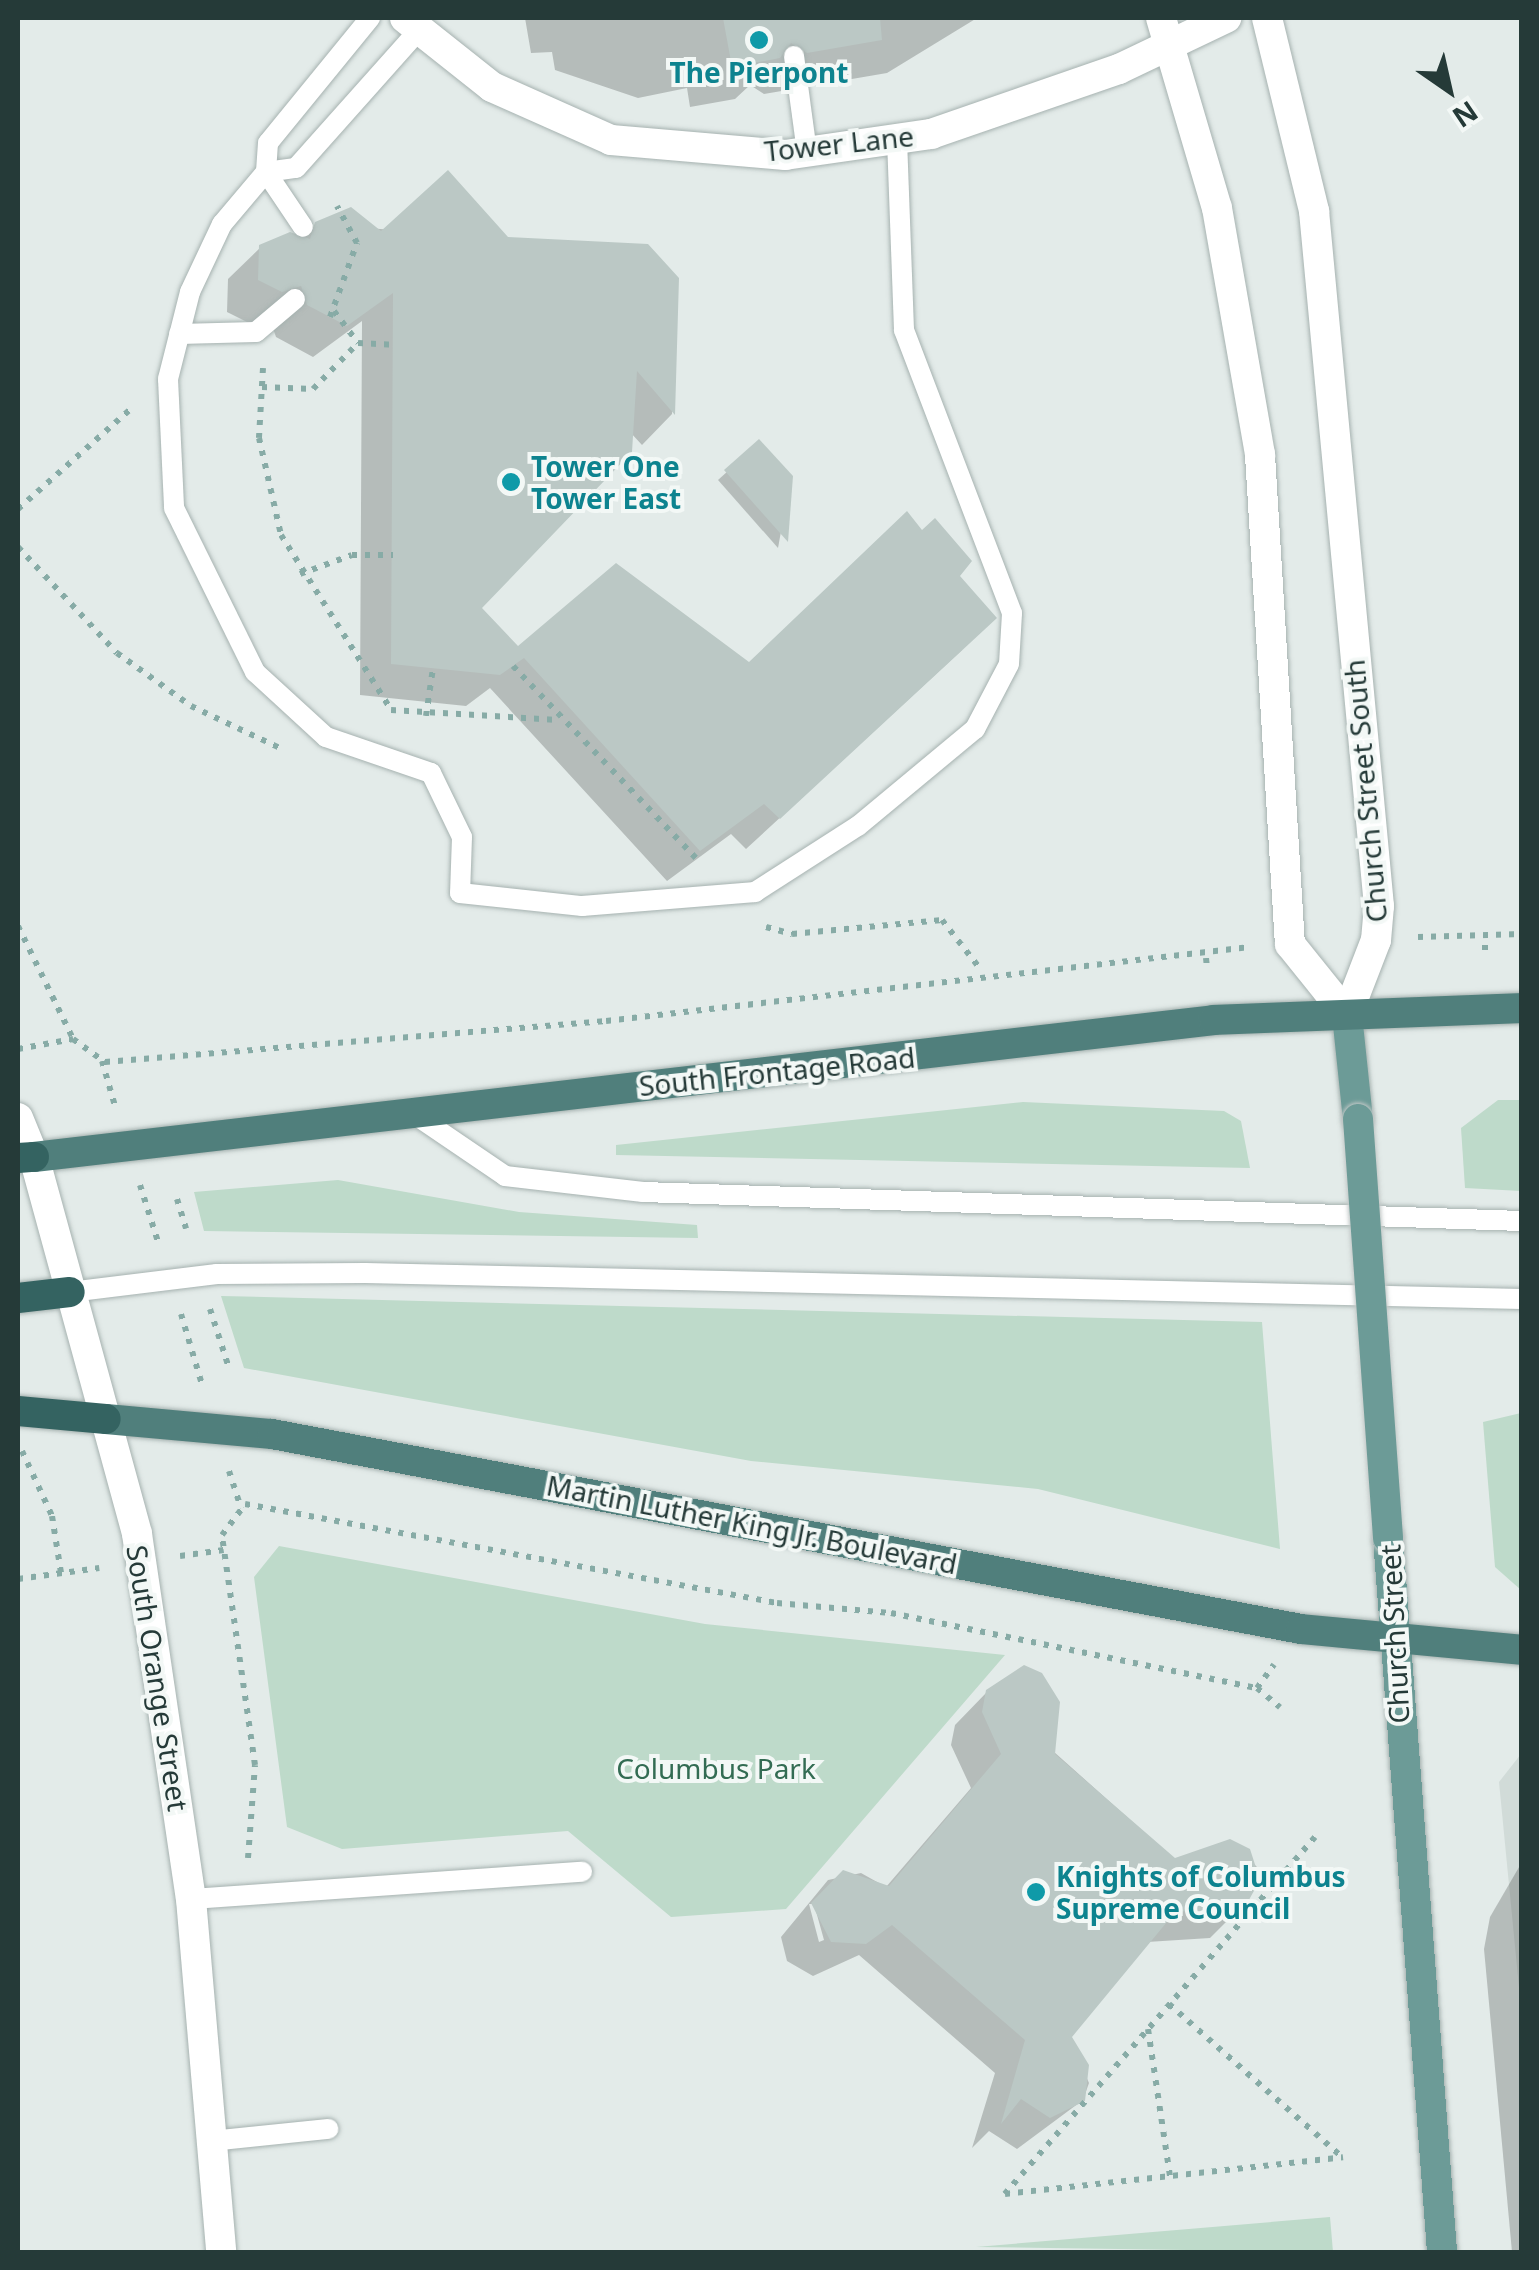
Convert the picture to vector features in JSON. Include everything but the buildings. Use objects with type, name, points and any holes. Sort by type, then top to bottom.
[{"type":"highway","name":"South Frontage Road","points":[[26,1158],[1214,1020],[1522,1008]]},
{"type":"highway","points":[[18,1298],[70,1292]]},
{"type":"highway","points":[[18,1411],[106,1419]]},
{"type":"highway","name":"Martin Luther King Jr. Boulevard","points":[[106,1419],[272,1434],[1301,1629],[1396,1643],[1522,1650]]},
{"type":"main road","name":"Tower Lane","points":[[412,23],[492,86],[611,140],[807,152],[898,139],[1102,76],[1166,30],[1226,18]]},
{"type":"main road","name":"Church Street South","points":[[1267,18],[1314,211],[1378,906],[1376,940],[1347,1015]]},
{"type":"main road","points":[[1166,30],[1217,208],[1260,455],[1290,944],[1347,1015]]},
{"type":"main road","name":"Church Street","points":[[1347,1015],[1358,1119],[1442,2252]]},
{"type":"main road","name":"South Orange Street","points":[[18,1118],[26,1158],[70,1292],[137,1534],[192,1899],[221,2252]]},
{"type":"lane","points":[[370,18],[268,143],[266,172],[222,224],[179,334],[168,379],[174,508],[226,629],[255,672],[326,737],[431,772],[462,837],[460,893],[582,906],[734,896],[802,866],[975,729],[1009,664],[1012,613],[904,330],[898,139]]},
{"type":"lane","points":[[266,172],[296,168],[412,23]]},
{"type":"lane","points":[[794,56],[807,152]]},
{"type":"lane","points":[[266,172],[303,227]]},
{"type":"lane","points":[[179,334],[256,332],[295,299]]},
{"type":"lane","points":[[410,1111],[504,1176],[643,1192],[1522,1222]]},
{"type":"lane","points":[[70,1292],[218,1274],[365,1273],[1522,1298]]},
{"type":"lane","points":[[192,1899],[582,1872]]},
{"type":"lane","points":[[211,2140],[328,2128]]},
{"type":"path","points":[[334,311],[358,344]]},
{"type":"path","points":[[262,388],[313,388],[358,344],[393,345]]},
{"type":"path","points":[[262,368],[270,500],[300,574],[391,710],[426,716],[504,711],[560,721]]},
{"type":"path","points":[[18,509],[137,403],[139,392]]},
{"type":"path","points":[[18,547],[117,654],[191,706],[287,751]]},
{"type":"path","points":[[300,574],[352,555],[393,555]]},
{"type":"path","points":[[513,666],[560,721],[761,925],[792,934],[942,920],[978,966]]},
{"type":"path","points":[[426,716],[433,668]]},
{"type":"path","points":[[18,926],[72,1039],[105,1062],[268,1054],[1229,948]]},
{"type":"path","points":[[1418,937],[1522,934]]},
{"type":"path","points":[[1206,958],[1207,968]]},
{"type":"path","points":[[18,1048],[72,1039]]},
{"type":"path","points":[[176,1199],[186,1229]]},
{"type":"path","points":[[206,1298],[228,1366]]},
{"type":"path","points":[[18,1435],[52,1516],[61,1573]]},
{"type":"path","points":[[244,1894],[255,1764],[222,1535],[246,1504],[777,1602],[891,1614],[1257,1688],[1280,1706]]},
{"type":"path","points":[[18,1579],[28,1578]]},
{"type":"path","points":[[1257,1688],[1301,1629]]},
{"type":"path","points":[[1169,2004],[1343,2158],[1005,2194],[1169,2004],[1315,1837]]},
{"type":"path","points":[[1148,2029],[1170,2176]]},
{"type":"shaded area","points":[[1522,1754],[1521,2008],[1499,1782]]},
{"type":"green space","points":[[1498,1100],[1521,1100],[1521,1191],[1465,1188],[1461,1128]]},
{"type":"green space","points":[[1023,1102],[1224,1111],[1241,1121],[1250,1168],[616,1155],[616,1145]]},
{"type":"green space","points":[[338,1180],[519,1212],[697,1225],[698,1238],[204,1231],[194,1192]]},
{"type":"green space","points":[[221,1296],[1262,1322],[1280,1549],[1038,1489],[751,1461],[244,1368]]},
{"type":"green space","points":[[1522,1413],[1521,1590],[1495,1567],[1483,1422]]},
{"type":"green space","name":"Columbus Park","points":[[279,1546],[705,1624],[1005,1655],[786,1909],[671,1917],[568,1831],[342,1849],[287,1827],[254,1577]]},
{"type":"green space","points":[[1330,2217],[1333,2252],[976,2247]]},
{"type":"place","name":"The Pierpont","points":[[759,40]]},
{"type":"place","name":"Tower One Tower East","points":[[511,482]]},
{"type":"place","name":"Knights of Columbus Supreme Council","points":[[1036,1892]]}]
